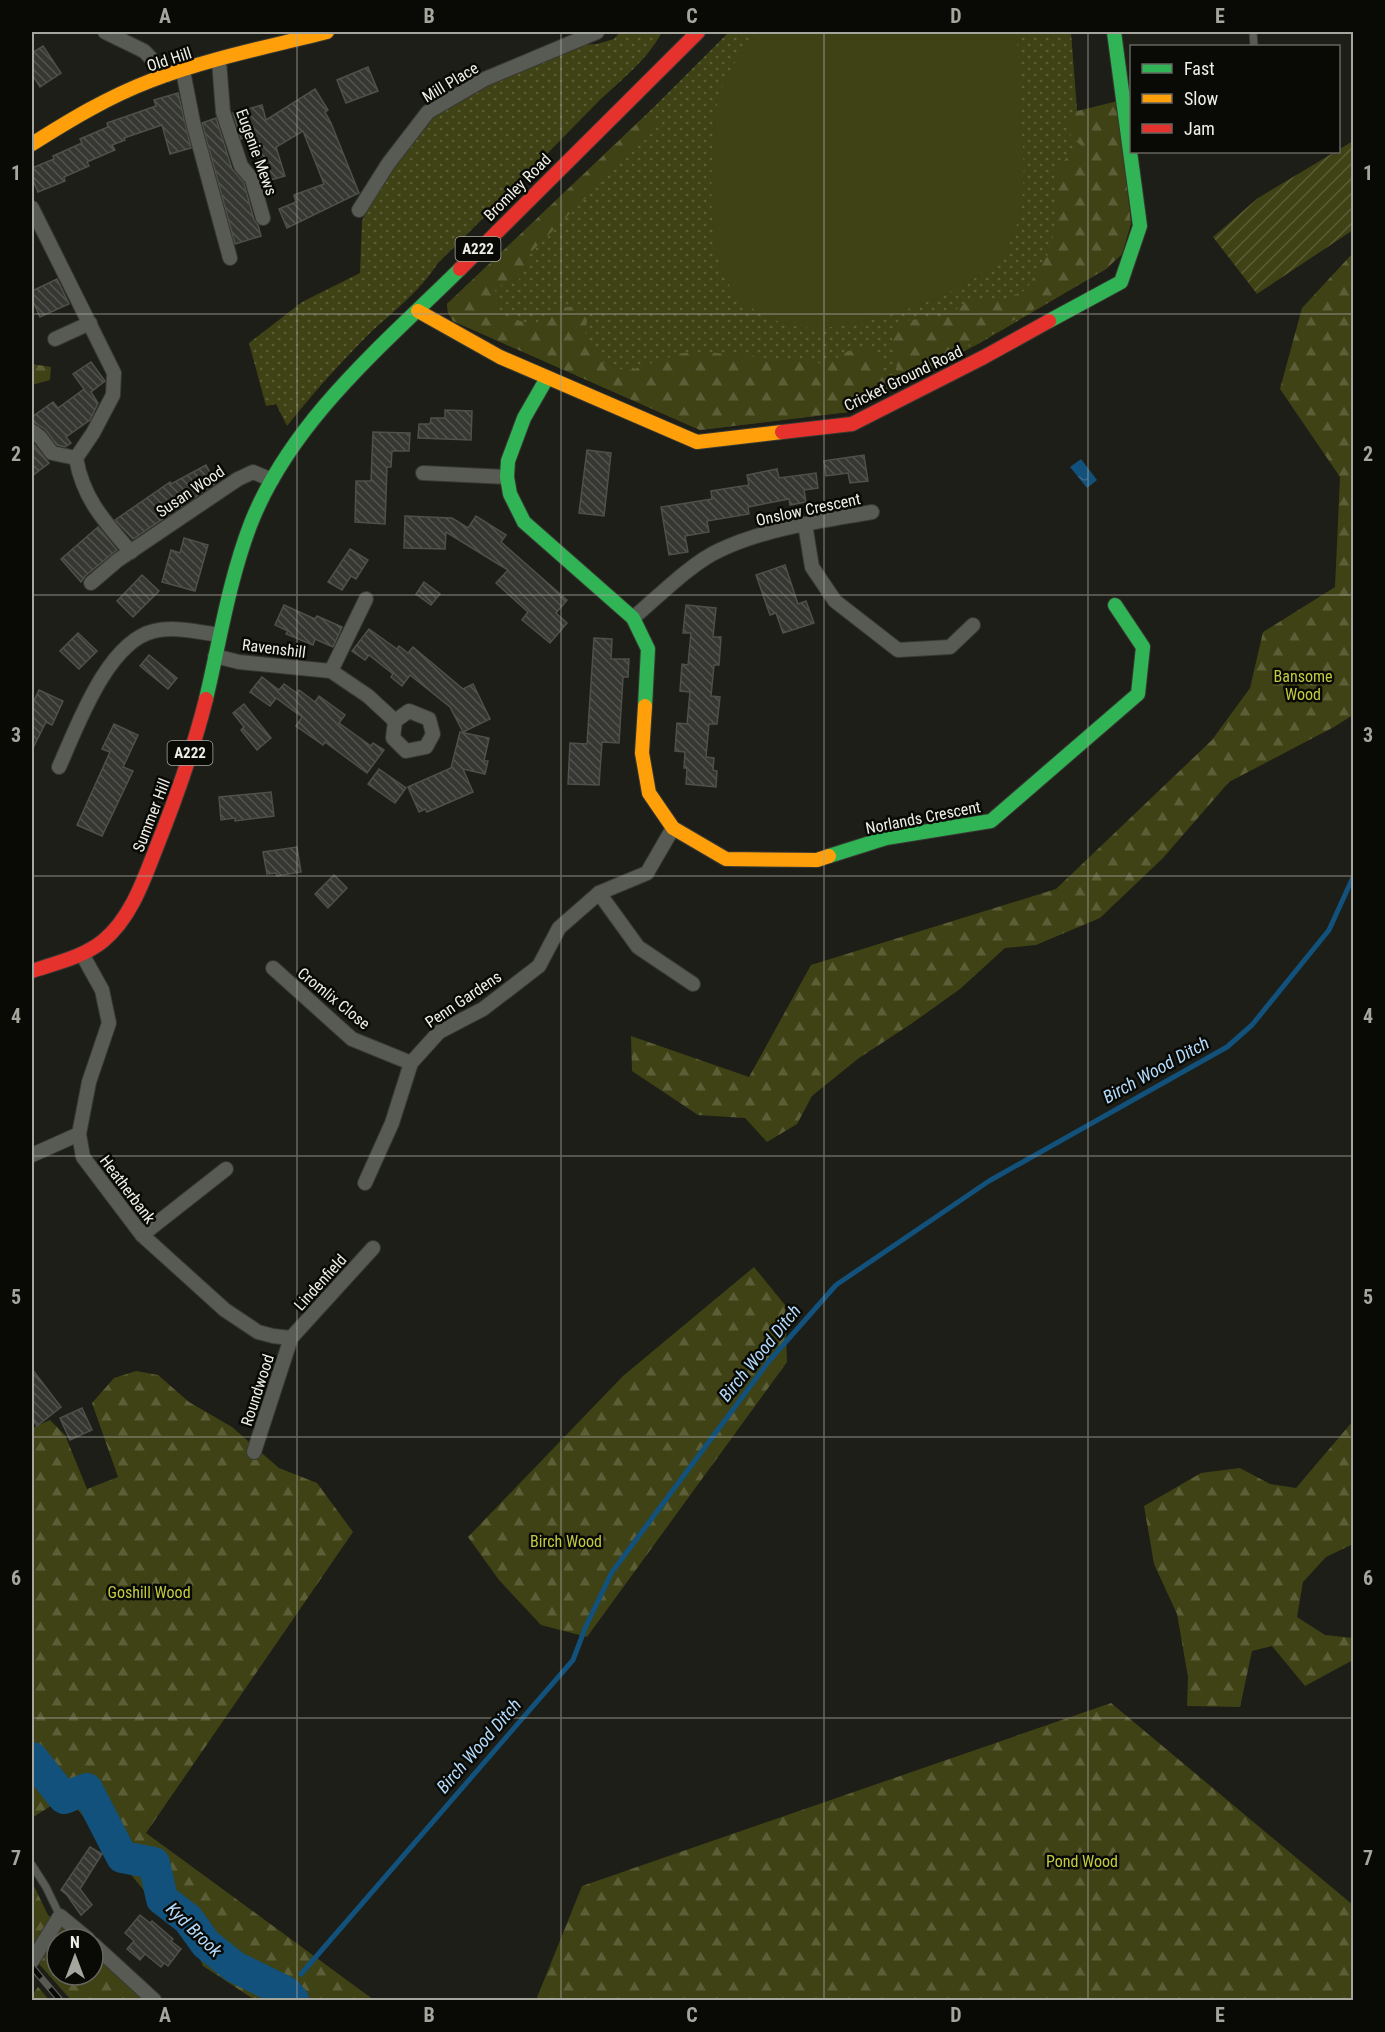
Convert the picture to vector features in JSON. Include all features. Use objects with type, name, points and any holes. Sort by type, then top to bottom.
[{"type":"street","points":[[105,32],[144,51],[167,75]]},
{"type":"street","name":"Old Hill","points":[[32,144],[122,93],[167,75],[327,32]]},
{"type":"street","name":"Mill Place","points":[[360,210],[388,164],[428,112],[485,79],[597,32]]},
{"type":"street","name":"Bromley Road","points":[[272,480],[305,432],[336,393],[698,32]]},
{"type":"street","name":"Cricket Ground Road","points":[[1114,32],[1130,151]]},
{"type":"street","name":"Eugenie Mews","points":[[219,61],[223,111],[241,166],[252,179],[263,218]]},
{"type":"street","points":[[183,71],[193,122],[230,258]]},
{"type":"street","name":"Cricket Ground Road","points":[[418,311],[500,357],[697,442],[852,424],[984,357],[1121,282],[1140,226],[1130,153]]},
{"type":"street","points":[[32,208],[114,373],[113,395],[93,433],[76,458],[80,478],[99,515],[131,552]]},
{"type":"street","points":[[55,339],[90,322]]},
{"type":"street","name":"Norlands Crescent","points":[[547,378],[521,427],[508,461],[507,477],[510,494],[524,522],[633,618],[648,649],[642,753],[649,793],[673,828],[726,859],[817,860],[885,838],[991,821],[1138,694],[1143,647],[1115,606]]},
{"type":"street","points":[[32,431],[52,453],[76,458]]},
{"type":"street","name":"Susan Wood","points":[[91,583],[131,552],[238,478],[253,472],[272,480]]},
{"type":"street","points":[[423,473],[507,477]]},
{"type":"street","name":"Summer Hill","points":[[32,971],[82,954],[109,937],[136,898],[175,803],[202,714],[238,557],[252,520],[272,480]]},
{"type":"street","name":"Onslow Crescent","points":[[633,618],[684,574],[719,550],[773,531],[872,512]]},
{"type":"street","points":[[805,525],[812,567],[835,602],[898,650],[950,647],[973,626]]},
{"type":"street","points":[[331,671],[366,599]]},
{"type":"street","points":[[59,767],[99,681],[131,643],[143,634],[157,630],[219,635]]},
{"type":"street","name":"Ravenshill","points":[[215,656],[239,662],[331,671],[368,696],[395,721]]},
{"type":"street","name":"Penn Gardens","points":[[365,1183],[393,1123],[411,1064],[438,1032],[483,1009],[539,966],[560,928],[599,893],[647,873],[673,828]]},
{"type":"street","points":[[599,893],[638,947],[693,984]]},
{"type":"street","name":"Heatherbank","points":[[82,954],[102,990],[109,1023],[89,1082],[79,1134],[83,1157],[142,1235],[225,1310],[258,1332],[291,1338]]},
{"type":"street","name":"Cromlix Close","points":[[273,968],[352,1039],[411,1064]]},
{"type":"street","points":[[32,1155],[79,1134]]},
{"type":"street","points":[[142,1235],[226,1169]]},
{"type":"street","name":"Lindenfield","points":[[291,1338],[373,1248]]},
{"type":"street","name":"Roundwood","points":[[254,1452],[291,1338]]},
{"type":"street","points":[[32,1961],[60,1916],[73,1927]]},
{"type":"street","points":[[105,1955],[154,2001]]},
{"type":"lane","points":[[32,1865],[60,1916]]},
{"type":"green space","points":[[620,32],[662,32],[639,64],[438,263],[415,292],[359,344],[287,426],[276,404],[266,406],[249,343],[302,302],[360,273],[362,221],[391,165],[431,115],[485,83],[576,45],[597,44],[614,39]]},
{"type":"green space","points":[[729,32],[1071,32],[1077,110],[1122,254],[1106,269],[980,343],[848,412],[700,430],[453,321],[448,313],[447,304],[656,105]]},
{"type":"green space","points":[[767,32],[1015,32],[1024,172],[1023,191],[1015,229],[1008,247],[994,264],[943,295],[911,308],[846,325],[817,328],[795,326],[762,314],[736,294],[720,266],[713,229],[711,191],[714,120],[722,87],[729,72],[751,44]]},
{"type":"green space","points":[[1118,101],[1131,224],[1122,254],[1106,269],[848,412],[700,430],[453,321],[448,313],[447,304],[644,117],[663,122],[528,255],[526,268],[518,281],[507,282],[495,289],[497,301],[495,313],[536,326],[558,308],[578,306],[587,319],[585,339],[607,368],[631,370],[682,353],[707,352],[827,364],[848,351],[871,347],[881,362],[882,377],[898,376],[892,337],[902,321],[943,319],[968,301],[1005,299],[1026,290],[1051,249],[1057,189],[1053,172],[1075,149],[1083,147],[1071,137],[1067,120],[1077,111]]},
{"type":"green space","points":[[1353,141],[1353,230],[1257,294],[1213,237],[1258,198],[1333,153],[1340,153],[1340,149]]},
{"type":"green space","name":"Bansome Wood","points":[[1353,253],[1353,715],[1229,782],[1163,858],[1100,918],[1036,945],[1005,948],[960,989],[859,1058],[812,1096],[797,1124],[767,1142],[745,1118],[698,1115],[632,1071],[631,1036],[749,1077],[811,965],[1056,889],[1212,740],[1250,688],[1263,632],[1335,587],[1340,477],[1280,389],[1302,308]]},
{"type":"green space","points":[[32,364],[51,367],[50,380],[32,385]]},
{"type":"green space","name":"Birch Wood","points":[[754,1267],[785,1305],[787,1362],[587,1637],[541,1625],[499,1580],[468,1537],[623,1376]]},
{"type":"green space","name":"Goshill Wood","points":[[136,1371],[158,1375],[189,1402],[232,1427],[279,1468],[317,1483],[353,1532],[146,1833],[374,2000],[255,2000],[203,1966],[190,1935],[151,1899],[73,1804],[60,1800],[32,1818],[32,1428],[50,1420],[65,1435],[87,1489],[118,1477],[92,1403],[114,1378]]},
{"type":"green space","points":[[1353,1421],[1353,1544],[1326,1557],[1303,1582],[1297,1617],[1325,1635],[1353,1638],[1353,1660],[1305,1686],[1272,1646],[1252,1651],[1240,1707],[1187,1706],[1188,1677],[1177,1614],[1154,1564],[1144,1506],[1201,1473],[1240,1468],[1270,1484],[1296,1488]]},
{"type":"green space","name":"Pond Wood","points":[[1111,1703],[1353,1905],[1353,2000],[536,2000],[582,1886]]},
{"type":"green space","points":[[32,1882],[48,1915],[62,1927],[45,1927],[45,1971],[32,1956]]},
{"type":"green space","points":[[105,1964],[148,2000],[71,2000],[59,1987],[105,1987]]},
{"type":"green space","points":[[38,1987],[49,2000],[32,2000],[32,1995]]},
{"type":"water","points":[[1081,459],[1097,480],[1087,488],[1070,467]]},
{"type":"building","points":[[43,46],[61,73],[40,87],[32,74],[32,53]]},
{"type":"building","points":[[368,67],[378,91],[346,103],[337,80]]},
{"type":"building","points":[[315,89],[328,110],[325,112],[359,193],[287,228],[279,209],[296,202],[294,195],[324,184],[303,131],[276,147],[285,176],[267,181],[248,136],[241,139],[233,113],[262,105],[266,120]]},
{"type":"building","points":[[178,93],[191,148],[170,154],[162,125],[124,138],[125,140],[112,145],[115,150],[87,162],[89,166],[64,177],[65,181],[38,192],[32,178],[32,168],[82,143],[80,139],[108,127],[107,123],[156,106],[154,100]]},
{"type":"building","points":[[216,118],[232,169],[244,183],[261,236],[235,244],[202,123]]},
{"type":"building","points":[[57,279],[69,304],[40,317],[32,299],[32,291]]},
{"type":"building","points":[[91,362],[105,381],[91,392],[98,403],[90,420],[66,437],[71,443],[65,447],[57,445],[46,430],[32,422],[32,417],[53,402],[58,408],[84,389],[73,374]]},
{"type":"building","points":[[445,410],[472,411],[471,440],[418,438],[419,424],[430,424],[431,418],[445,418]]},
{"type":"building","points":[[373,432],[410,433],[409,451],[392,451],[391,467],[387,467],[385,524],[355,522],[356,481],[371,481]]},
{"type":"building","points":[[32,442],[49,463],[32,476]]},
{"type":"building","points":[[587,450],[611,453],[604,516],[579,513]]},
{"type":"building","points":[[864,455],[868,481],[850,483],[848,473],[826,476],[824,461]]},
{"type":"building","points":[[206,465],[216,483],[133,539],[115,520],[170,482],[171,484]]},
{"type":"building","points":[[777,469],[779,478],[816,473],[818,488],[804,490],[806,502],[790,505],[789,499],[748,507],[749,514],[707,521],[709,532],[685,536],[688,552],[669,555],[661,507],[712,499],[711,491],[749,485],[747,475]]},
{"type":"building","points":[[405,516],[452,518],[468,528],[476,516],[506,535],[501,542],[567,600],[556,613],[567,623],[550,643],[522,620],[528,612],[496,583],[508,570],[446,532],[445,549],[404,548]]},
{"type":"building","points":[[98,527],[117,550],[85,576],[81,582],[61,559]]},
{"type":"building","points":[[184,538],[208,545],[195,591],[162,582],[171,550],[180,553]]},
{"type":"building","points":[[350,549],[368,560],[356,579],[351,576],[342,590],[328,582]]},
{"type":"building","points":[[785,565],[798,604],[806,601],[814,623],[783,633],[776,613],[770,615],[756,575]]},
{"type":"building","points":[[142,575],[159,591],[133,617],[117,601]]},
{"type":"building","points":[[424,582],[440,594],[431,605],[416,594]]},
{"type":"building","points":[[284,605],[315,619],[317,616],[342,627],[333,647],[315,639],[313,645],[286,634],[288,631],[275,625]]},
{"type":"building","points":[[686,605],[716,608],[713,637],[721,637],[719,665],[714,665],[711,696],[720,697],[717,724],[709,724],[706,757],[714,758],[713,770],[717,771],[716,787],[686,784],[685,752],[675,751],[677,723],[687,724],[690,692],[680,691],[682,664],[688,665],[691,633],[683,633]]},
{"type":"building","points":[[369,629],[397,649],[399,646],[408,653],[413,647],[463,689],[473,684],[490,719],[463,732],[450,707],[410,675],[402,686],[391,677],[393,674],[369,655],[365,660],[352,651]]},
{"type":"building","points":[[78,633],[97,651],[79,669],[60,651]]},
{"type":"building","points":[[594,638],[612,639],[611,659],[629,659],[628,677],[623,677],[619,743],[602,742],[599,785],[568,784],[570,743],[587,744]]},
{"type":"building","points":[[149,655],[177,678],[168,689],[140,666]]},
{"type":"building","points":[[262,677],[279,690],[284,684],[297,693],[299,690],[315,702],[319,696],[345,715],[339,723],[371,746],[373,743],[384,750],[367,773],[325,742],[323,745],[296,726],[302,717],[276,698],[270,706],[250,692]]},
{"type":"building","points":[[39,690],[63,701],[52,725],[46,722],[32,750],[32,705]]},
{"type":"building","points":[[244,704],[271,738],[257,750],[241,730],[244,727],[233,713]]},
{"type":"building","points":[[114,724],[138,735],[123,767],[133,771],[102,836],[77,825],[110,752],[102,749]]},
{"type":"building","points":[[460,732],[489,738],[484,761],[488,761],[485,774],[463,769],[473,792],[427,812],[425,809],[419,812],[408,787],[451,768]]},
{"type":"building","points":[[379,769],[406,788],[395,803],[368,784]]},
{"type":"building","points":[[271,792],[274,816],[235,821],[235,818],[221,820],[219,797]]},
{"type":"building","points":[[297,847],[301,872],[277,876],[276,873],[267,874],[263,852]]},
{"type":"building","points":[[334,875],[347,888],[328,908],[315,894]]},
{"type":"building","points":[[32,1369],[61,1407],[37,1426],[32,1419]]},
{"type":"building","points":[[82,1408],[92,1430],[70,1440],[60,1418]]},
{"type":"building","points":[[90,1847],[102,1854],[80,1889],[92,1905],[81,1915],[61,1890]]},
{"type":"building","points":[[140,1915],[150,1923],[152,1921],[181,1949],[168,1966],[164,1963],[161,1967],[145,1954],[140,1960],[127,1949],[134,1941],[125,1933]]},
{"type":"waterway","name":"Birch Wood Ditch","points":[[301,1974],[573,1660],[586,1626],[612,1572],[769,1361],[836,1285],[989,1181],[1227,1047],[1252,1025],[1329,930],[1354,875]]},
{"type":"waterway","name":"Kyd Brook","points":[[32,1758],[64,1798],[87,1789],[122,1857],[154,1863],[162,1899],[188,1919],[206,1944],[235,1967],[286,1992],[293,2000]]},
{"type":"waterway","name":"Kyd Brook","points":[[286,1992],[289,1988]]},
{"type":"railway","points":[[32,1967],[60,2000]]},
{"type":"traffic: fast","points":[[1114,32],[1130,151]]},
{"type":"traffic: fast","points":[[1049,321],[1121,282],[1140,226],[1130,153]]},
{"type":"traffic: fast","points":[[206,699],[243,545],[269,486],[290,451],[342,386],[460,269]]},
{"type":"traffic: fast","points":[[547,378],[524,418],[508,461],[507,477],[510,494],[524,522],[633,618],[648,649],[645,706]]},
{"type":"traffic: fast","points":[[829,856],[886,838],[991,821],[1138,694],[1143,647],[1115,605]]},
{"type":"traffic: slow","points":[[32,144],[134,87],[215,60],[327,32]]},
{"type":"traffic: slow","points":[[418,311],[500,357],[697,442],[782,432]]},
{"type":"traffic: slow","points":[[645,706],[642,753],[649,793],[673,828],[726,859],[817,860],[829,856]]},
{"type":"traffic: jam","points":[[460,269],[698,32]]},
{"type":"traffic: jam","points":[[782,432],[852,424],[1049,321]]},
{"type":"traffic: jam","points":[[32,971],[69,959],[95,947],[121,922],[146,875],[176,795],[206,699]]}]
